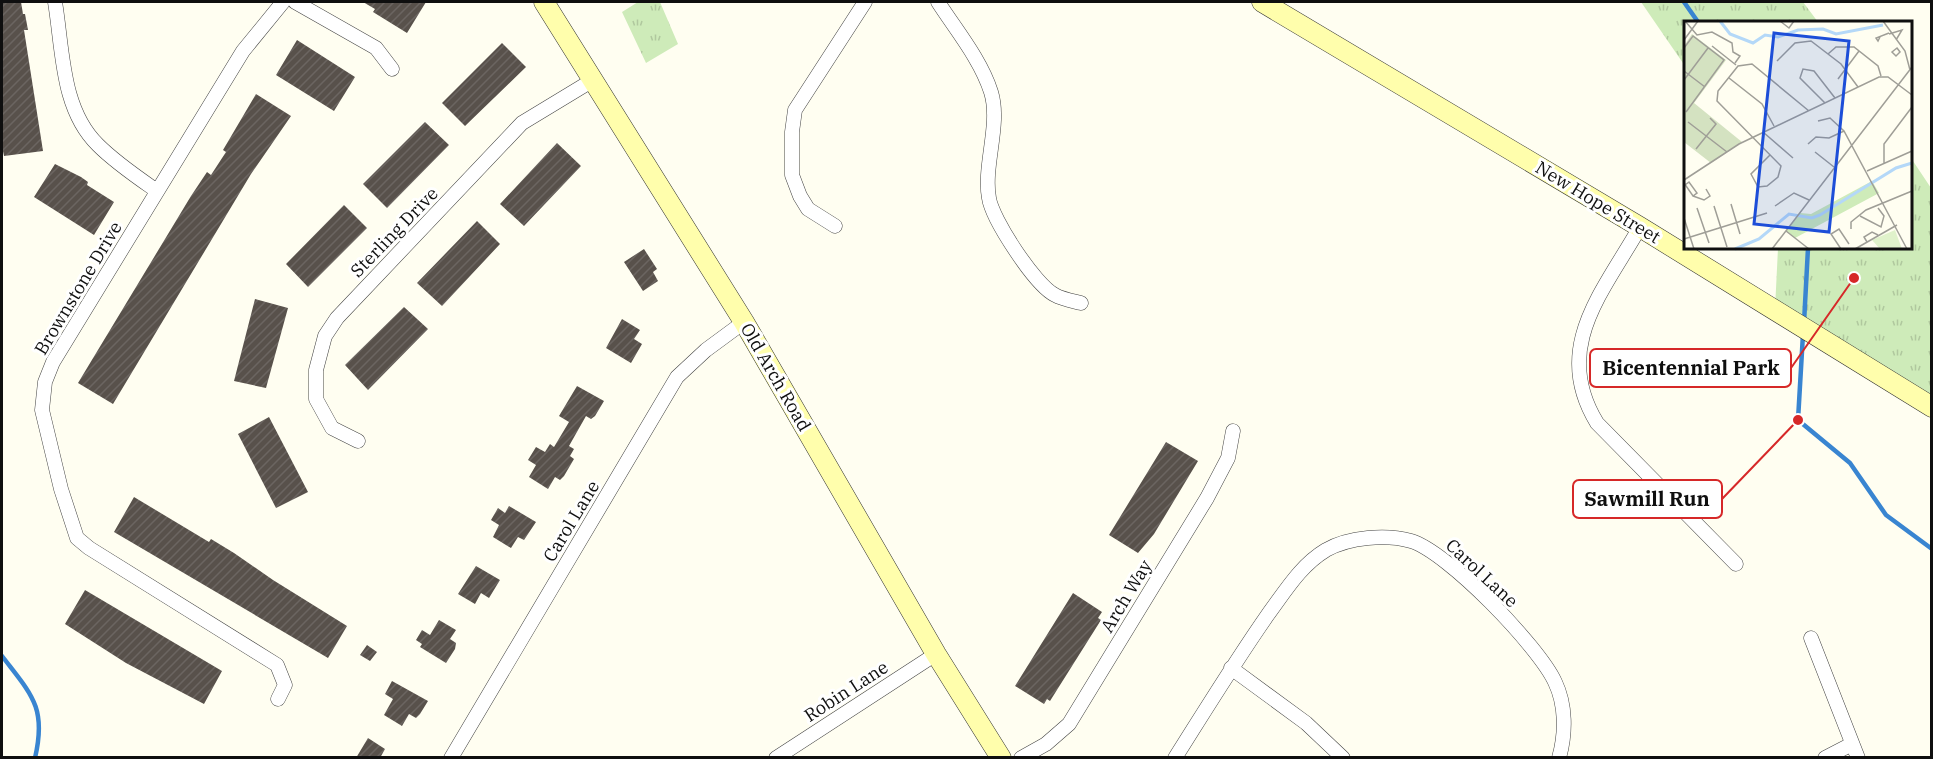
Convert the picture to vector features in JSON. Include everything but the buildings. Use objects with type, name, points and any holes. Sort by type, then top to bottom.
[{"type":"street","points":[[56,2],[70,98],[77,118],[97,144],[157,191]]},
{"type":"street","name":"Brownstone Drive","points":[[278,699],[285,685],[277,665],[89,548],[77,538],[52,455],[42,410],[45,382],[53,362],[243,51],[283,2]]},
{"type":"street","points":[[296,2],[376,48],[392,69]]},
{"type":"street","name":"Old Arch Road","points":[[544,2],[744,322],[936,654],[1001,758]]},
{"type":"street","points":[[835,226],[808,209],[792,175],[792,132],[795,110],[866,2]]},
{"type":"street","points":[[938,2],[983,73],[992,94],[994,132],[989,198],[1000,226],[1029,269],[1054,295],[1081,303]]},
{"type":"street","name":"New Hope Street","points":[[1262,2],[1640,227],[1932,406]]},
{"type":"street","name":"Sterling Drive","points":[[358,441],[332,428],[316,399],[316,370],[331,327],[522,123],[593,80]]},
{"type":"street","points":[[1640,227],[1585,324],[1579,346],[1579,384],[1587,406],[1597,423],[1736,564]]},
{"type":"street","name":"Carol Lane","points":[[451,758],[677,377],[706,350],[744,322]]},
{"type":"street","name":"Arch Way","points":[[1021,758],[1046,744],[1069,724],[1207,498],[1228,458],[1233,431]]},
{"type":"street","name":"Carol Lane","points":[[1175,758],[1231,668],[1289,584],[1303,568],[1327,550],[1372,539],[1410,541],[1428,549],[1461,577],[1520,634],[1545,664],[1555,682],[1563,711],[1564,727],[1559,758]]},
{"type":"street","points":[[1811,638],[1858,758]]},
{"type":"street","name":"Robin Lane","points":[[776,758],[936,654]]},
{"type":"street","points":[[1231,668],[1306,723],[1342,758]]},
{"type":"street","points":[[1825,758],[1852,744]]},
{"type":"green space","points":[[638,2],[660,2],[678,44],[646,63],[622,12]]},
{"type":"green space","points":[[1641,2],[1803,2],[1817,21],[1684,21],[1684,65]]},
{"type":"green space","points":[[1912,160],[1931,188],[1931,407],[1775,309],[1778,249],[1912,249]]},
{"type":"waterway","points":[[1684,2],[1697,21]]},
{"type":"waterway","points":[[1804,323],[1808,249]]},
{"type":"waterway","points":[[1803,334],[1798,420],[1850,463],[1886,515],[1932,549]]},
{"type":"waterway","points":[[2,656],[34,702],[39,726],[35,758]]},
{"type":"place","name":"Bicentennial Park","points":[[1854,278]]},
{"type":"place","name":"Sawmill Run","points":[[1798,420]]}]
